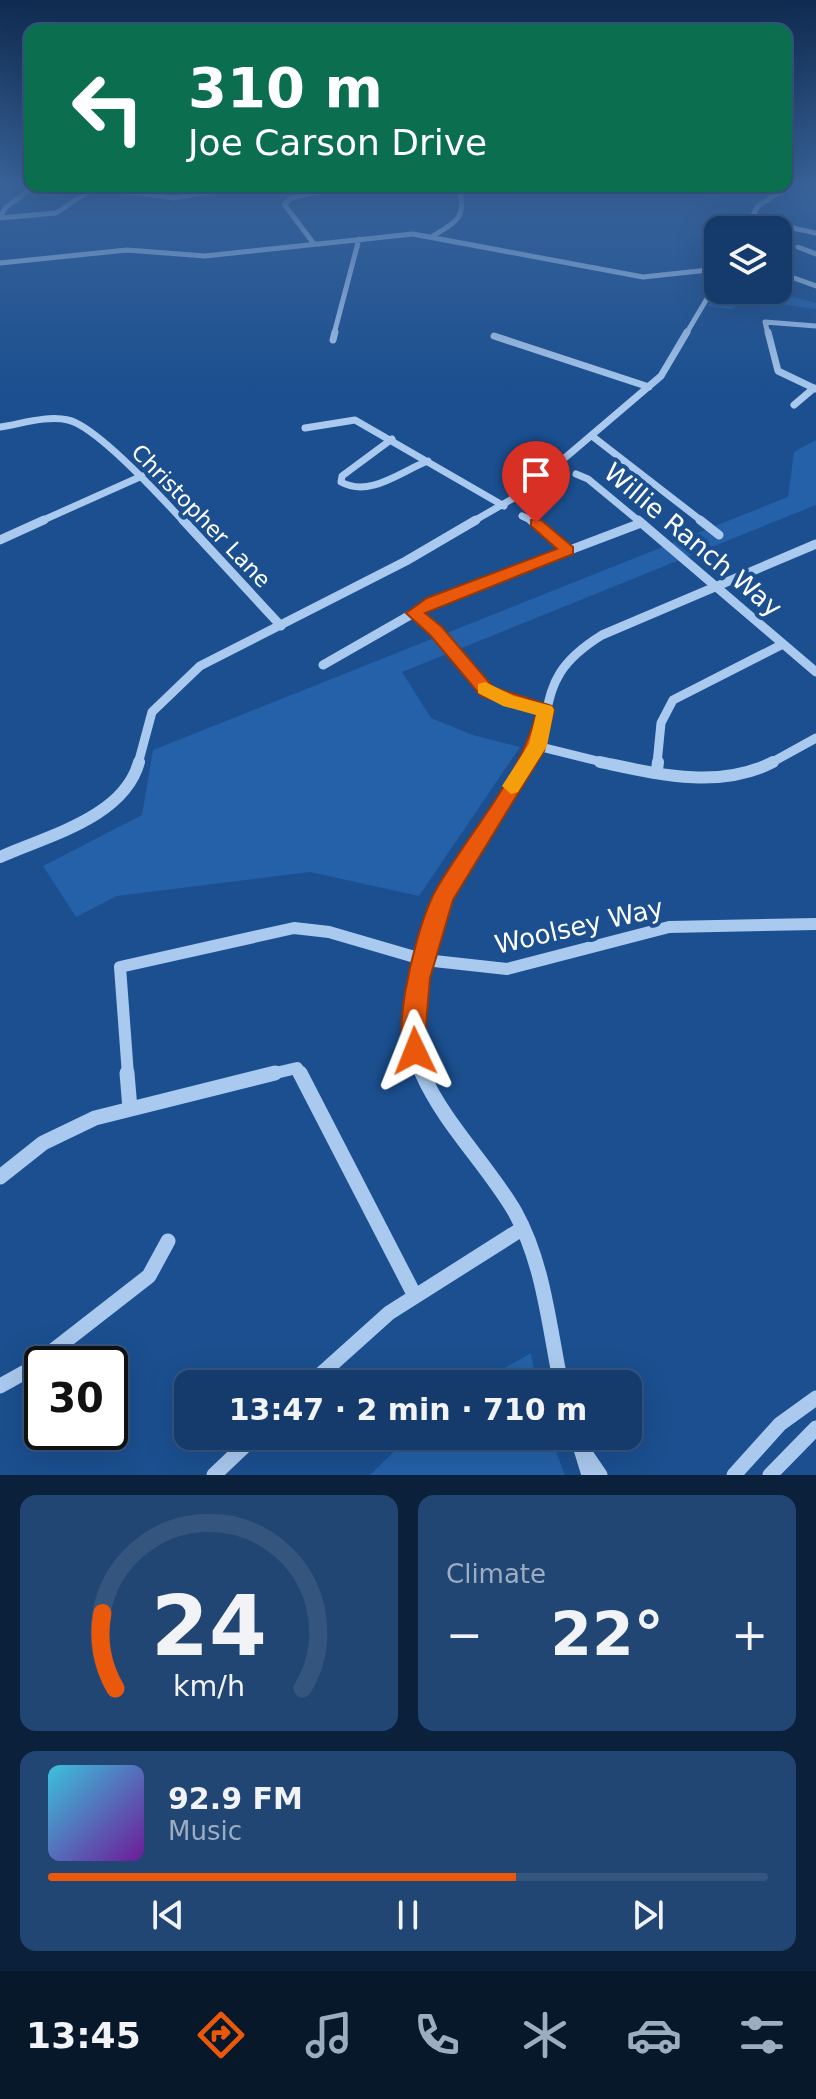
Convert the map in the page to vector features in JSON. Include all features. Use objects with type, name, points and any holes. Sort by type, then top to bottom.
[{"type":"street","points":[[0,263],[70,256]]},
{"type":"street","points":[[333,340],[355,256]]},
{"type":"street","points":[[534,256],[643,277],[668,277],[695,267],[704,268]]},
{"type":"street","points":[[792,277],[816,286]]},
{"type":"street","points":[[0,857],[99,812],[117,800],[132,782],[149,719],[168,693],[211,659],[281,626],[504,506],[592,436],[668,368],[704,304]]},
{"type":"street","points":[[794,405],[815,389],[778,371],[765,322],[816,326]]},
{"type":"street","points":[[494,336],[649,387]]},
{"type":"street","name":"Christopher Lane","points":[[0,427],[55,418],[70,420],[142,476],[281,626]]},
{"type":"street","points":[[305,428],[355,420],[504,506]]},
{"type":"street","points":[[592,436],[719,535]]},
{"type":"street","points":[[392,439],[342,476],[341,482],[353,489],[369,489],[405,468],[428,461]]},
{"type":"street","name":"Willie Ranch Way","points":[[576,474],[588,479],[816,672]]},
{"type":"street","points":[[0,540],[142,476]]},
{"type":"street","points":[[522,516],[536,523],[568,551]]},
{"type":"street","points":[[323,665],[433,602],[641,523]]},
{"type":"street","points":[[558,1370],[538,1263],[523,1228],[420,1069],[413,1036],[413,1014],[443,897],[537,746],[558,673],[576,651],[602,635],[816,544]]},
{"type":"street","points":[[414,613],[436,631],[487,692],[546,710]]},
{"type":"street","points":[[657,770],[661,723],[673,700],[783,644]]},
{"type":"street","points":[[537,746],[565,755],[715,779],[732,778],[816,738]]},
{"type":"street","name":"Woolsey Way","points":[[130,1109],[120,967],[294,928],[329,932],[425,960],[507,969],[669,927],[816,924]]},
{"type":"street","points":[[0,1177],[43,1143],[71,1128],[130,1109],[297,1068],[415,1296]]},
{"type":"street","points":[[326,1370],[389,1313],[523,1228]]},
{"type":"street","points":[[0,1386],[27,1371],[149,1276],[168,1241]]},
{"type":"street","points":[[734,1475],[780,1424],[816,1398]]},
{"type":"street","points":[[770,1475],[816,1428]]},
{"type":"street","points":[[214,1475],[240,1450]]},
{"type":"street","points":[[581,1450],[589,1475]]},
{"type":"street","points":[[584,1450],[600,1475]]},
{"type":"shaded area","points":[[792,296],[816,303],[816,309],[779,304],[792,304]]},
{"type":"shaded area","points":[[709,304],[745,304],[731,309]]},
{"type":"shaded area","points":[[816,440],[816,505],[402,672],[431,718],[473,735],[520,747],[419,896],[310,872],[117,896],[76,917],[43,866],[142,815],[153,750],[788,497],[794,452]]},
{"type":"shaded area","points":[[531,1353],[534,1370],[501,1370]]},
{"type":"shaded area","points":[[396,1450],[555,1450],[565,1475],[370,1475]]},
{"type":"slow traffic","points":[[485,689],[509,702],[546,710],[537,746],[511,786]]},
{"type":"route","points":[[415,1051],[413,1014],[419,978],[443,897],[537,746],[546,710],[509,702],[487,692],[436,631],[414,613],[433,602],[568,551],[536,523]]}]
